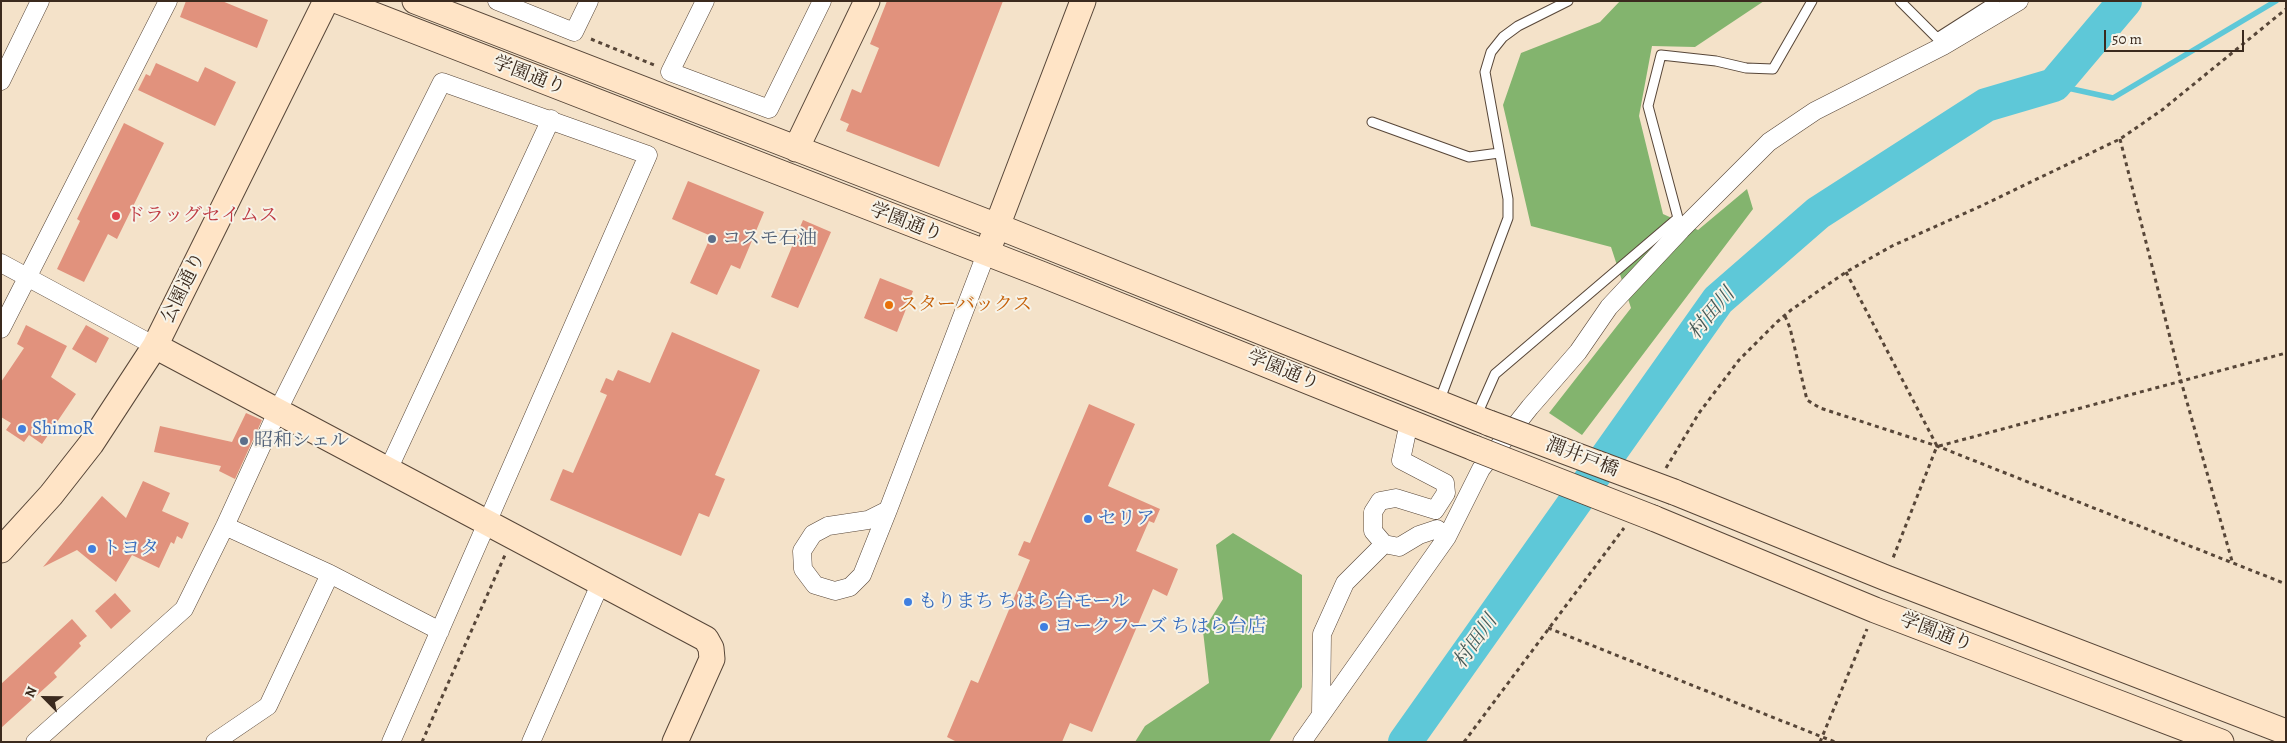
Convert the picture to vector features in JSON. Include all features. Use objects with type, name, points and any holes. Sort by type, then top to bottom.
[{"type":"street","points":[[1,81],[40,1]]},
{"type":"street","points":[[1,329],[168,1]]},
{"type":"street","name":"公園通り","points":[[1,550],[51,495],[91,444],[155,346],[326,1]]},
{"type":"street","name":"学園通り","points":[[338,1],[986,254],[1474,448]]},
{"type":"street","name":"学園通り","points":[[415,1],[997,226],[1483,420]]},
{"type":"street","points":[[497,1],[574,32],[589,1]]},
{"type":"street","points":[[705,1],[670,72],[769,109],[822,1]]},
{"type":"street","points":[[796,148],[868,1]]},
{"type":"street","points":[[888,510],[868,520],[828,526],[813,534],[802,551],[803,569],[815,585],[835,591],[850,587],[862,575],[888,510],[997,226],[1082,1]]},
{"type":"street","points":[[1302,742],[1448,537],[1481,470],[1530,407],[1578,352],[1610,307],[1682,230],[1769,142],[1816,111],[1944,46],[2019,1]]},
{"type":"street","points":[[35,742],[184,609],[225,526],[278,410],[442,82],[551,119],[648,155],[392,742]]},
{"type":"street","points":[[388,470],[551,119]]},
{"type":"street","points":[[1,263],[706,639],[711,648],[712,659],[676,742]]},
{"type":"street","name":"潤井戸橋","points":[[1483,420],[1669,482],[1876,574],[2286,732]]},
{"type":"street","points":[[1409,422],[1401,460],[1445,483],[1446,493],[1434,510],[1396,498],[1380,501],[1373,512],[1373,531],[1384,544],[1399,547],[1419,535],[1437,529],[1448,537]]},
{"type":"street","name":"潤井戸橋","points":[[1474,448],[1653,518]]},
{"type":"street","name":"学園通り","points":[[1653,518],[1875,610],[2221,742]]},
{"type":"street","points":[[225,526],[330,574],[440,631]]},
{"type":"street","points":[[1321,714],[1322,634],[1345,583],[1384,544]]},
{"type":"street","points":[[215,742],[268,706],[330,574]]},
{"type":"street","points":[[531,742],[601,582]]},
{"type":"lane","points":[[1439,402],[1508,218],[1508,199],[1485,72],[1491,52],[1503,37],[1518,26],[1568,1]]},
{"type":"lane","points":[[1483,420],[1494,374],[1678,218],[1648,106],[1661,55],[1716,60],[1746,68],[1773,69],[1812,1]]},
{"type":"lane","points":[[1900,1],[1937,38],[1995,1]]},
{"type":"lane","points":[[1372,122],[1469,157],[1480,158],[1499,153]]},
{"type":"path","points":[[1669,482],[1699,413],[1739,360],[1785,316],[1846,272],[1892,246],[1981,206],[2120,139],[2162,110],[2286,9]]},
{"type":"path","points":[[574,32],[670,72]]},
{"type":"path","points":[[2120,139],[2181,382],[2232,561]]},
{"type":"path","points":[[1846,272],[1937,446]]},
{"type":"path","points":[[1785,316],[1807,400],[1820,408],[1937,446],[2232,561],[2286,584]]},
{"type":"path","points":[[1937,446],[2286,353]]},
{"type":"path","points":[[1464,742],[1628,523]]},
{"type":"path","points":[[422,742],[514,536]]},
{"type":"path","points":[[1548,628],[1835,742]]},
{"type":"path","points":[[1820,742],[1822,737]]},
{"type":"green space","points":[[1620,1],[1764,1],[1695,47],[1652,46],[1639,116],[1663,214],[1698,230],[1747,189],[1753,209],[1582,435],[1549,413],[1631,308],[1611,247],[1531,226],[1503,105],[1521,53],[1600,22]]},
{"type":"green space","points":[[1233,533],[1302,575],[1302,687],[1269,742],[1135,742],[1145,726],[1209,683],[1203,631],[1223,599],[1216,545]]},
{"type":"building","points":[[186,1],[222,1],[268,20],[257,48],[180,17]]},
{"type":"building","points":[[887,1],[1003,1],[939,167],[846,131],[849,124],[840,120],[852,89],[861,93],[879,48],[870,44]]},
{"type":"building","points":[[156,63],[198,82],[205,67],[236,82],[215,126],[138,90],[146,74],[150,76]]},
{"type":"building","points":[[124,123],[164,143],[117,239],[108,234],[84,282],[57,269],[80,221],[77,219]]},
{"type":"building","points":[[688,181],[764,212],[740,269],[731,265],[717,295],[690,283],[711,236],[672,219]]},
{"type":"building","points":[[803,220],[831,232],[798,308],[771,297]]},
{"type":"building","name":"スターバックス","points":[[880,278],[913,291],[897,332],[864,318]]},
{"type":"building","points":[[26,325],[67,346],[51,377],[76,394],[42,444],[29,435],[24,442],[6,430],[11,423],[1,417],[1,382],[24,348],[17,344]]},
{"type":"building","points":[[86,325],[109,338],[96,363],[72,349]]},
{"type":"building","points":[[672,332],[760,370],[715,475],[725,479],[709,517],[699,513],[681,556],[550,500],[563,469],[573,473],[607,395],[600,392],[606,378],[613,381],[618,370],[650,383]]},
{"type":"building","points":[[1089,404],[1135,424],[1108,486],[1160,509],[1154,523],[1149,521],[1136,551],[1178,569],[1167,596],[1153,589],[1092,732],[1070,723],[1062,742],[957,742],[947,737],[971,680],[978,683],[1030,560],[1018,555],[1024,541],[1030,543]]},
{"type":"building","points":[[246,413],[262,420],[235,479],[219,471],[221,466],[154,452],[160,426],[232,442]]},
{"type":"building","points":[[143,481],[170,493],[162,511],[189,523],[182,539],[177,536],[174,544],[171,542],[159,568],[132,555],[116,582],[77,550],[43,567],[102,496],[126,518]]},
{"type":"building","points":[[115,593],[131,611],[111,629],[95,611]]},
{"type":"building","points":[[72,619],[87,636],[79,643],[81,646],[54,673],[57,677],[1,728],[1,684]]},
{"type":"waterway","name":"村田川","points":[[1405,742],[1718,300],[1818,213],[1986,105],[2054,85],[2125,1]]},
{"type":"waterway","points":[[2054,85],[2113,98],[2276,1]]},
{"type":"place","name":"ドラッグセイムス","points":[[116,216]]},
{"type":"place","name":"コスモ石油","points":[[712,239]]},
{"type":"place","name":"スターバックス","points":[[889,305]]},
{"type":"place","name":"ShimoR","points":[[22,429]]},
{"type":"place","name":"昭和シェル","points":[[244,441]]},
{"type":"place","name":"セリア","points":[[1088,519]]},
{"type":"place","name":"トヨタ","points":[[92,549]]},
{"type":"place","name":"もりまち ちはら台モール","points":[[908,602]]},
{"type":"place","name":"ヨークフーズ ちはら台店","points":[[1044,627]]}]
